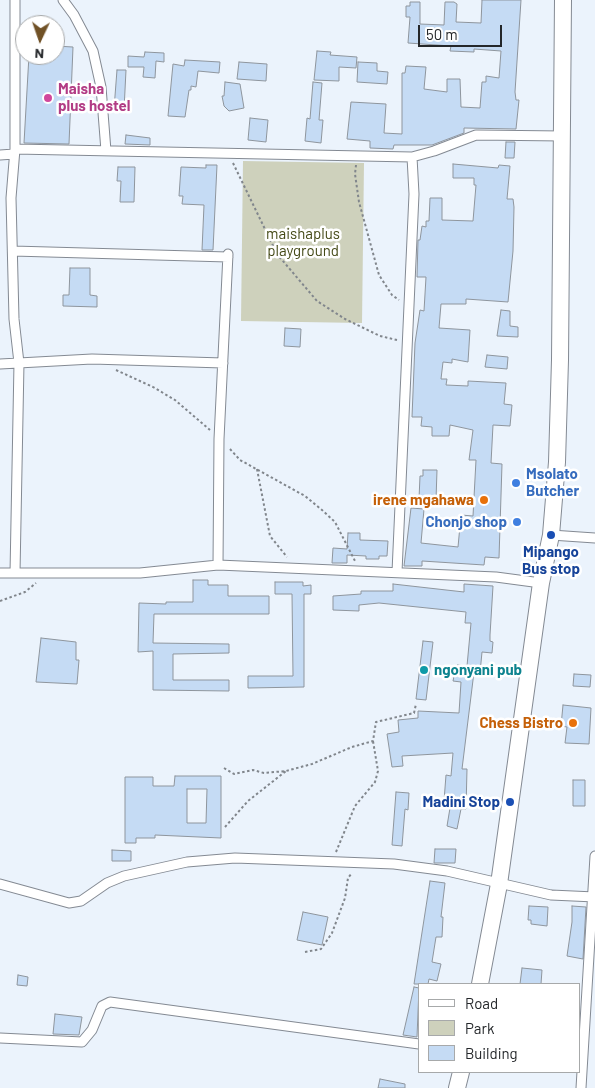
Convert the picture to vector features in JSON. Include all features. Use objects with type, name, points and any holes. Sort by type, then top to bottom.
[{"type":"highway","points":[[480,983],[499,884],[541,583],[551,535],[558,444],[564,136],[563,0]]},
{"type":"highway","points":[[457,1088],[461,1073]]},
{"type":"street","points":[[15,0],[15,152],[11,198],[14,319],[19,363],[15,573]]},
{"type":"street","points":[[63,0],[74,15],[93,51],[101,87],[106,151]]},
{"type":"street","points":[[0,155],[15,152],[106,151],[357,154],[412,157],[476,135],[564,136]]},
{"type":"street","points":[[397,572],[414,194],[412,157]]},
{"type":"street","points":[[13,251],[228,256],[219,439],[218,566]]},
{"type":"street","points":[[0,364],[92,359],[223,362]]},
{"type":"street","points":[[551,535],[595,538]]},
{"type":"street","points":[[0,572],[140,573],[218,566],[496,577],[541,583]]},
{"type":"street","points":[[581,1088],[595,856]]},
{"type":"street","points":[[0,884],[69,903],[81,901],[107,883],[124,876],[187,862],[236,858],[394,864],[447,871],[550,895],[594,897]]},
{"type":"street","points":[[0,1038],[82,1042],[86,1040],[92,1030],[102,1006],[110,1002],[418,1044]]},
{"type":"path","points":[[226,153],[240,173],[276,254],[317,301],[345,319],[380,336],[407,342]]},
{"type":"path","points":[[357,154],[355,174],[359,202],[379,275],[392,295],[409,307]]},
{"type":"path","points":[[114,370],[153,387],[175,400],[240,460],[305,496],[335,522],[360,572]]},
{"type":"path","points":[[256,469],[270,536],[297,569]]},
{"type":"path","points":[[0,601],[25,592],[50,573]]},
{"type":"path","points":[[334,862],[355,806],[375,782],[378,771],[373,741],[376,722],[414,713],[416,704]]},
{"type":"path","points":[[224,768],[234,774],[253,770],[264,773],[286,771],[312,764],[352,746],[373,741]]},
{"type":"path","points":[[225,827],[248,801],[286,771]]},
{"type":"path","points":[[305,952],[321,949],[329,938],[345,898],[348,878],[359,862]]},
{"type":"green space","name":"maishaplus playground","points":[[243,161],[364,163],[362,323],[241,321]]},
{"type":"building","points":[[482,0],[521,0],[515,92],[516,100],[519,100],[516,129],[464,128],[464,133],[432,145],[394,145],[393,149],[370,148],[370,141],[347,139],[351,102],[386,104],[384,133],[402,134],[402,73],[405,73],[406,66],[426,67],[424,89],[447,92],[447,79],[460,79],[461,107],[480,108],[482,82],[486,82],[486,76],[499,78],[501,51],[474,49],[474,52],[450,51],[451,46],[408,43],[410,17],[406,17],[406,6],[410,6],[410,2],[420,2],[420,24],[444,25],[445,2],[454,2],[457,4],[456,22],[481,23]]},
{"type":"building","points":[[65,47],[73,47],[69,144],[24,143],[28,65],[65,65]]},
{"type":"building","points":[[317,51],[331,52],[330,55],[357,57],[356,68],[339,67],[339,81],[314,80]]},
{"type":"building","points":[[145,52],[164,53],[164,62],[156,61],[155,78],[143,77],[144,67],[128,67],[128,56],[144,57]]},
{"type":"building","points":[[185,60],[220,62],[219,73],[198,71],[196,87],[191,86],[191,90],[189,90],[185,117],[168,116],[173,64],[184,66]]},
{"type":"building","points":[[239,62],[267,64],[266,81],[237,79]]},
{"type":"building","points":[[358,62],[377,63],[377,71],[388,72],[387,84],[357,82]]},
{"type":"building","points":[[117,70],[126,70],[124,110],[114,109]]},
{"type":"building","points":[[225,82],[240,84],[244,108],[229,111],[224,106],[222,96],[224,96]]},
{"type":"building","points":[[313,82],[322,83],[319,120],[323,120],[321,143],[305,141],[307,118],[310,119]]},
{"type":"building","points":[[250,118],[268,120],[266,142],[248,140]]},
{"type":"building","points":[[126,135],[150,138],[150,145],[125,144]]},
{"type":"building","points":[[506,142],[515,142],[514,158],[505,158]]},
{"type":"building","points":[[453,164],[498,168],[499,165],[510,166],[507,199],[513,199],[514,207],[513,251],[508,302],[466,299],[466,304],[441,304],[439,328],[470,330],[468,362],[452,359],[452,363],[443,362],[441,379],[447,379],[446,385],[468,386],[468,381],[506,383],[504,404],[512,405],[510,426],[493,425],[491,463],[502,464],[499,558],[485,557],[484,565],[422,561],[422,566],[404,566],[411,508],[424,509],[421,543],[458,547],[461,515],[473,516],[476,460],[469,460],[473,430],[450,425],[449,436],[432,436],[432,427],[421,426],[422,417],[412,417],[415,343],[420,310],[424,311],[426,277],[417,277],[418,240],[420,240],[422,226],[426,227],[426,221],[429,221],[430,198],[442,198],[442,220],[473,221],[476,185],[474,185],[474,178],[453,178]]},
{"type":"building","points":[[206,165],[217,165],[213,250],[202,250],[204,205],[182,204],[183,196],[179,196],[181,167],[206,168]]},
{"type":"building","points":[[118,167],[135,167],[134,202],[120,202],[121,181],[117,181]]},
{"type":"building","points":[[70,268],[90,268],[90,295],[97,296],[97,307],[63,306],[63,295],[69,295]]},
{"type":"building","points":[[501,310],[510,311],[510,326],[518,327],[518,337],[497,336]]},
{"type":"building","points":[[285,328],[301,329],[300,347],[284,346]]},
{"type":"building","points":[[487,355],[508,357],[507,369],[485,367]]},
{"type":"building","points":[[423,470],[437,470],[436,500],[419,499],[420,476],[423,476]]},
{"type":"building","points":[[348,533],[360,533],[360,540],[388,541],[387,556],[379,556],[379,559],[366,559],[366,556],[347,555],[347,563],[332,563],[333,548],[347,549]]},
{"type":"building","points":[[193,580],[208,580],[208,585],[228,585],[228,596],[269,596],[269,614],[154,614],[153,643],[229,644],[229,653],[173,654],[173,680],[229,680],[229,691],[153,690],[153,651],[138,652],[139,603],[193,602]]},
{"type":"building","points":[[275,582],[303,582],[303,586],[311,585],[311,594],[304,594],[304,687],[248,688],[248,676],[293,676],[292,594],[275,594]]},
{"type":"building","points":[[393,584],[464,592],[464,584],[493,586],[490,635],[490,641],[493,642],[492,653],[482,652],[480,673],[474,672],[462,769],[467,769],[466,809],[461,809],[457,829],[447,826],[450,808],[445,808],[444,801],[446,775],[451,776],[453,753],[402,756],[403,766],[392,767],[387,734],[399,732],[398,720],[418,718],[418,711],[459,713],[461,682],[453,681],[457,665],[467,666],[471,623],[465,623],[466,612],[379,603],[359,605],[359,611],[333,610],[333,596],[361,594],[361,591],[393,591]]},
{"type":"building","points":[[41,638],[76,642],[76,660],[79,660],[77,684],[36,682]]},
{"type":"building","name":"ngonyani pub","points":[[423,641],[433,642],[426,700],[416,699]]},
{"type":"building","points":[[574,674],[591,675],[590,687],[573,686]]},
{"type":"building","points":[[563,705],[591,708],[589,744],[565,743],[567,727],[561,726]]},
{"type":"building","points":[[175,776],[221,776],[221,838],[155,835],[155,838],[136,838],[136,843],[125,843],[125,777],[153,777],[153,786],[174,786]],"holes":[[[187,789],[207,789],[206,823],[187,823]]]},
{"type":"building","points":[[573,780],[585,780],[585,806],[573,806]]},
{"type":"building","points":[[396,792],[409,793],[408,810],[405,809],[402,846],[392,845]]},
{"type":"building","points":[[435,849],[456,849],[455,863],[434,863]]},
{"type":"building","points":[[112,850],[131,851],[131,861],[112,861]]},
{"type":"building","points":[[430,881],[445,883],[441,917],[443,917],[442,937],[436,937],[432,962],[441,964],[437,981],[429,979],[428,983],[414,984]]},
{"type":"building","points":[[529,906],[548,907],[547,926],[531,924],[531,920],[528,920]]},
{"type":"building","points":[[572,906],[586,907],[583,959],[567,956],[572,922]]},
{"type":"building","points":[[303,912],[328,917],[322,945],[297,940]]},
{"type":"building","points":[[522,968],[542,970],[541,983],[520,983]]},
{"type":"building","points":[[18,975],[28,977],[27,986],[17,985]]},
{"type":"building","points":[[414,987],[418,988],[417,1037],[403,1035]]},
{"type":"building","points":[[55,1014],[82,1017],[79,1035],[53,1034]]},
{"type":"building","points":[[380,1079],[405,1084],[405,1088],[378,1088]]},
{"type":"place","name":"Maisha plus hostel","points":[[48,98]]},
{"type":"place","name":"Msolato Butcher","points":[[516,483]]},
{"type":"place","name":"irene mgahawa","points":[[484,500]]},
{"type":"place","name":"Chonjo shop","points":[[517,522]]},
{"type":"place","name":"Mipango Bus stop","points":[[551,535]]},
{"type":"place","name":"ngonyani pub","points":[[424,670]]},
{"type":"place","name":"Chess Bistro","points":[[573,723]]},
{"type":"place","name":"Madini Stop","points":[[510,802]]}]
